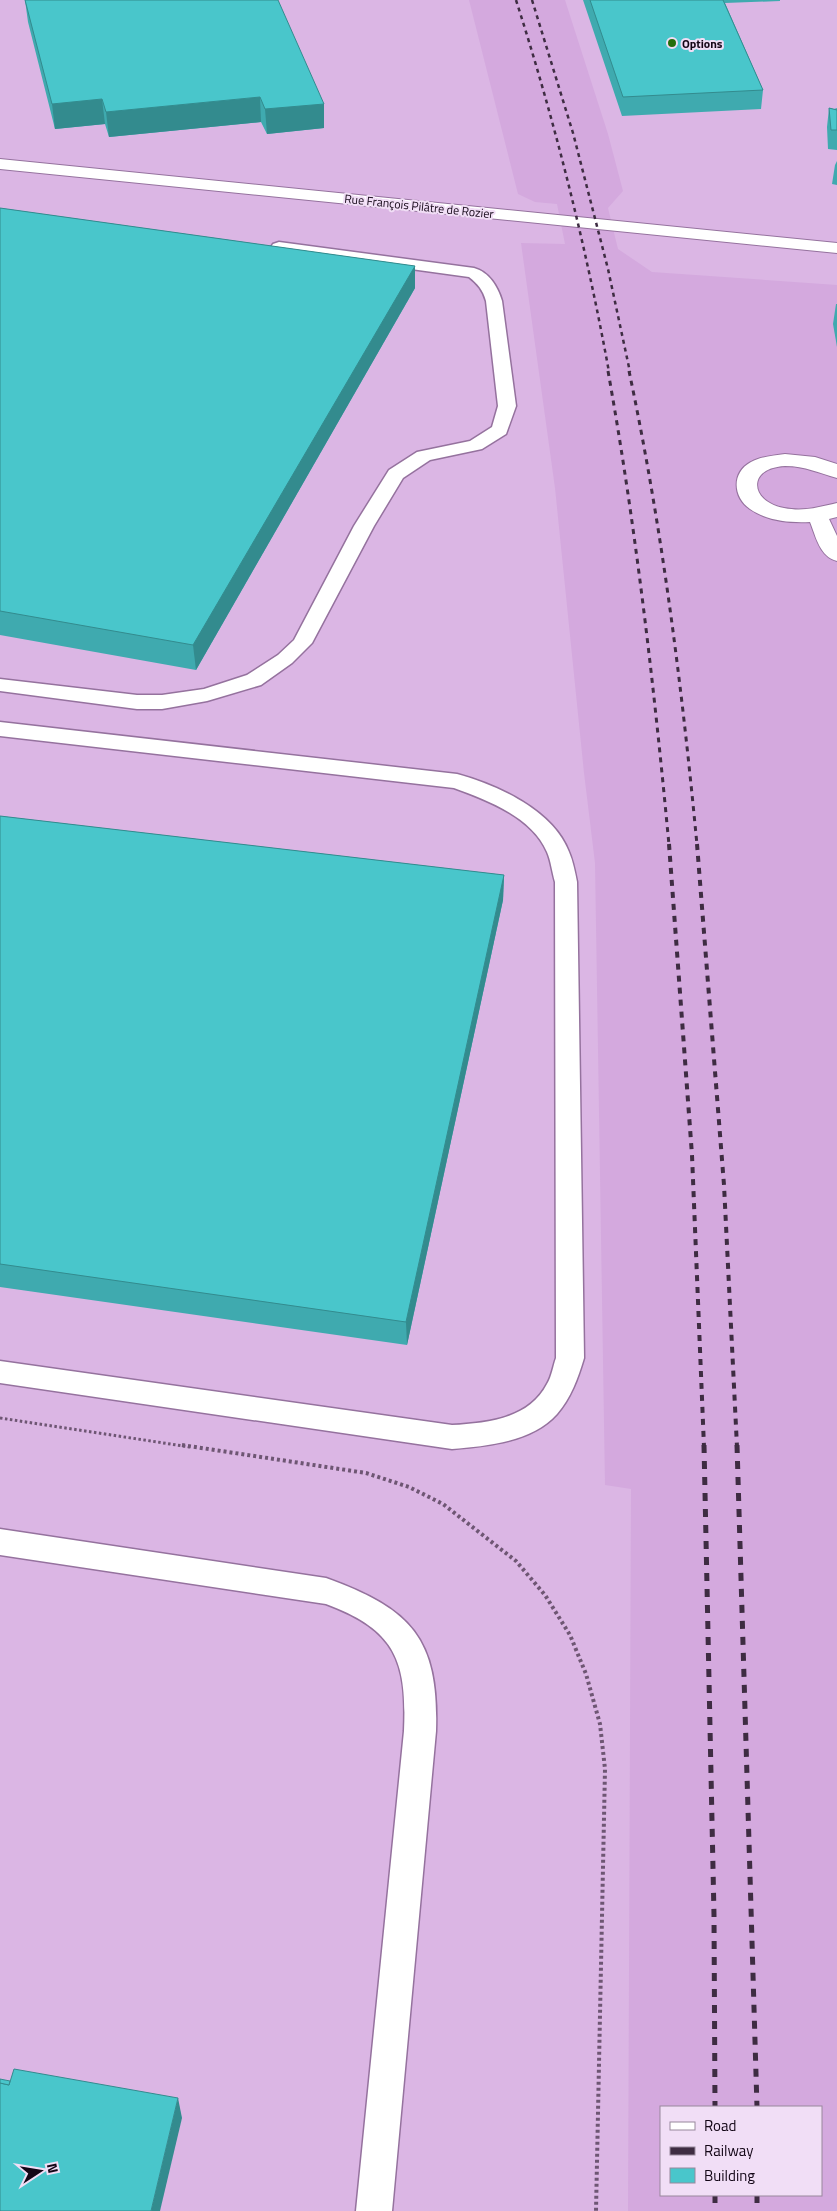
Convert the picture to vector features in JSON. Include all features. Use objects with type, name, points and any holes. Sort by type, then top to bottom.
[{"type":"street","name":"Rue François Pilâtre de Rozier","points":[[0,164],[837,248]]},
{"type":"street","points":[[837,472],[819,463],[787,460],[772,462],[759,467],[750,474],[746,482],[747,492],[754,501],[766,509],[782,515],[800,517],[827,513],[832,549],[837,555]]},
{"type":"lane","points":[[0,686],[137,702],[162,702],[208,695],[254,680],[286,659],[302,642],[364,526],[396,474],[424,456],[476,445],[500,430],[507,406],[494,301],[491,290],[483,280],[474,273],[266,245]]},
{"type":"lane","points":[[0,729],[457,780],[492,794],[523,811],[544,831],[558,851],[566,882],[570,1358],[556,1395],[532,1419],[478,1435],[452,1437],[0,1372]]},
{"type":"lane","points":[[0,1542],[326,1591],[358,1602],[384,1620],[403,1638],[415,1663],[421,1698],[406,1882],[374,2211]]},
{"type":"shaded area","points":[[469,0],[565,0],[608,134],[623,191],[608,208],[618,249],[652,272],[837,285],[837,2211],[628,2211],[631,1489],[605,1485],[595,863],[555,488],[521,243],[565,244],[557,204],[535,202],[518,194]]},
{"type":"building","points":[[25,0],[278,0],[324,104],[265,109],[260,97],[106,112],[102,99],[52,104]]},
{"type":"building","points":[[590,0],[723,0],[763,90],[623,97]]},
{"type":"building","points":[[829,108],[837,110],[837,130],[831,130]]},
{"type":"building","points":[[0,208],[415,266],[193,645],[0,611]]},
{"type":"building","points":[[0,816],[504,875],[406,1322],[0,1264]]},
{"type":"building","points":[[14,2069],[178,2098],[151,2211],[0,2211],[0,2083],[9,2085]]},
{"type":"building","points":[[0,2079],[10,2081],[9,2085],[0,2083]]},
{"type":"railway","points":[[516,0],[544,92],[580,231],[609,372]]},
{"type":"railway","points":[[532,0],[573,133],[608,269],[630,372]]},
{"type":"railway","points":[[608,371],[643,607],[669,845]]},
{"type":"railway","points":[[629,371],[641,430],[670,607],[697,845]]},
{"type":"railway","points":[[669,844],[692,1155],[704,1447]]},
{"type":"railway","points":[[697,844],[724,1185],[737,1447]]},
{"type":"railway","points":[[704,1445],[714,1915],[715,2106]]},
{"type":"railway","points":[[737,1445],[757,2106]]},
{"type":"railway","points":[[715,2196],[715,2211]]},
{"type":"railway","points":[[757,2196],[757,2211]]},
{"type":"place","name":"Options","points":[[672,43]]}]
